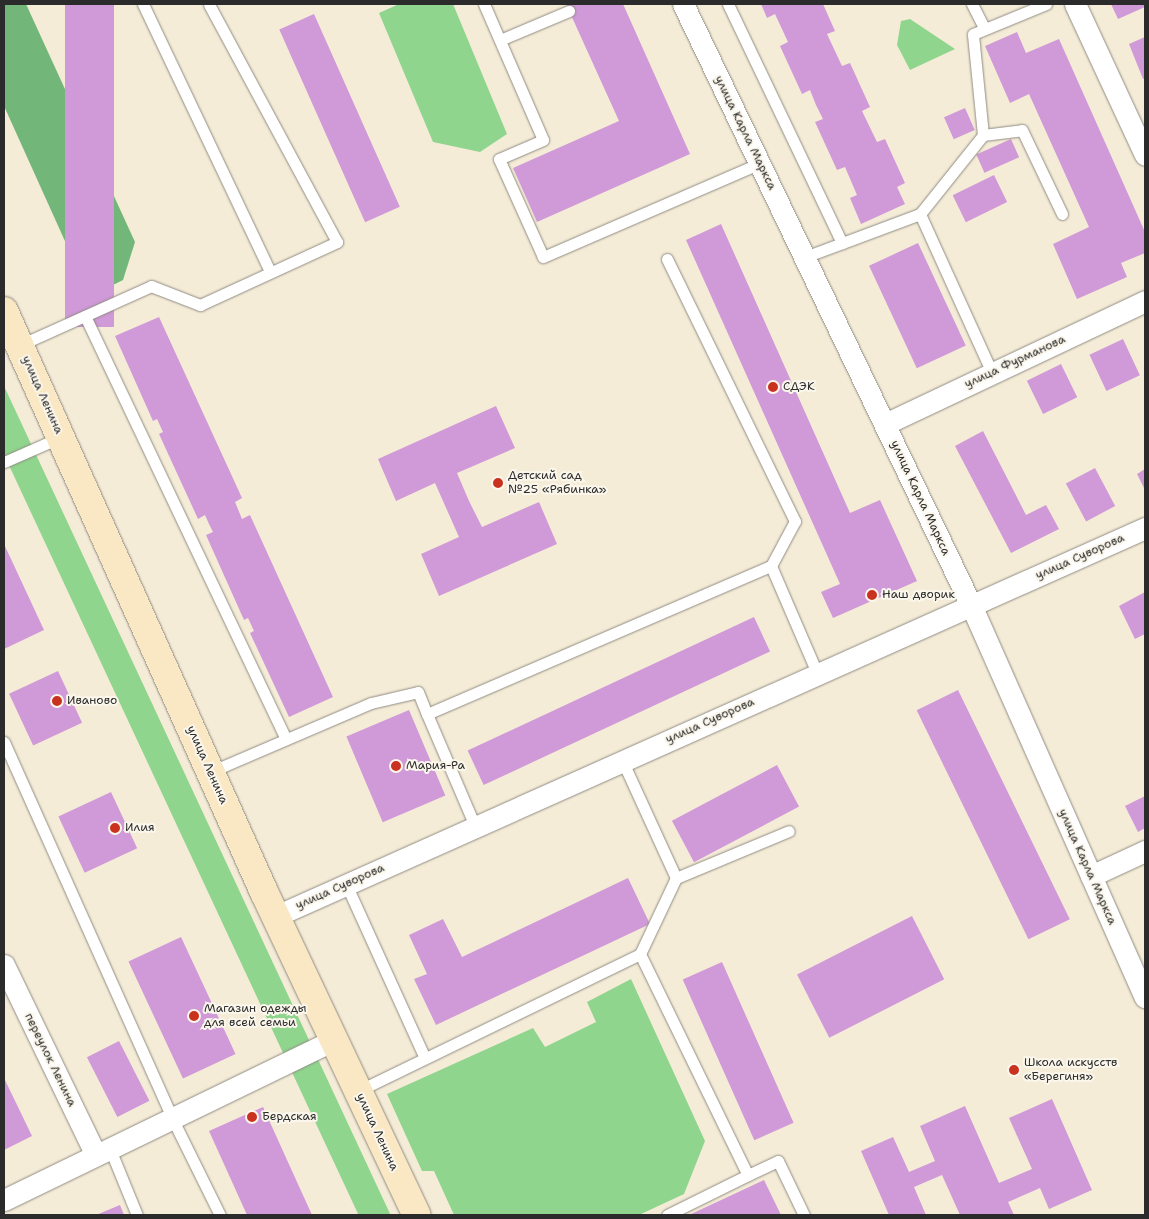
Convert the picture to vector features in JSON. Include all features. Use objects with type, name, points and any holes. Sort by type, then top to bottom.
[{"type":"main road","name":"улица Ленина","points":[[4,311],[210,772],[417,1215]]},
{"type":"street","name":"улица Карла Маркса","points":[[683,4],[971,604],[1145,997]]},
{"type":"street","points":[[1076,4],[1145,155]]},
{"type":"street","name":"улица Фурманова","points":[[885,424],[1145,301]]},
{"type":"street","name":"улица Суворова","points":[[276,916],[971,604],[1145,528]]},
{"type":"street","points":[[1091,876],[1145,851]]},
{"type":"street","name":"переулок Ленина","points":[[4,965],[103,1152]]},
{"type":"street","points":[[4,1200],[334,1040]]},
{"type":"lane","points":[[143,4],[270,272]]},
{"type":"lane","points":[[20,345],[151,286],[200,305],[337,242],[209,4]]},
{"type":"lane","points":[[484,4],[543,140],[499,159],[543,257],[760,163]]},
{"type":"lane","points":[[728,4],[842,243]]},
{"type":"lane","points":[[972,4],[984,29]]},
{"type":"lane","points":[[983,135],[973,34],[1046,4]]},
{"type":"lane","points":[[500,40],[570,10]]},
{"type":"lane","points":[[805,257],[920,214],[983,135],[1022,130],[1062,214]]},
{"type":"lane","points":[[920,214],[992,373]]},
{"type":"lane","points":[[427,714],[771,566],[795,521],[667,259]]},
{"type":"lane","points":[[85,316],[286,740]]},
{"type":"lane","points":[[4,462],[61,437]]},
{"type":"lane","points":[[771,566],[817,673]]},
{"type":"lane","points":[[210,772],[371,703],[418,692],[475,826]]},
{"type":"lane","points":[[4,742],[172,1118],[220,1215]]},
{"type":"lane","points":[[622,760],[676,878]]},
{"type":"lane","points":[[358,1091],[640,954],[676,878],[789,831]]},
{"type":"lane","points":[[346,884],[425,1058]]},
{"type":"lane","points":[[640,954],[748,1175]]},
{"type":"lane","points":[[103,1152],[137,1215]]},
{"type":"lane","points":[[667,1215],[778,1161],[804,1215]]},
{"type":"green space","points":[[4,4],[26,4],[135,242],[123,280],[99,292],[83,281],[4,106]]},
{"type":"green space","points":[[399,4],[453,4],[507,134],[480,152],[433,142],[379,13]]},
{"type":"green space","points":[[910,19],[955,49],[910,70],[897,45],[901,21]]},
{"type":"green space","points":[[4,386],[391,1215],[359,1215],[4,455]]},
{"type":"green space","points":[[631,979],[705,1141],[684,1194],[639,1215],[454,1215],[434,1171],[422,1171],[387,1094],[533,1028],[545,1047],[596,1022],[587,1002]]},
{"type":"building","points":[[65,4],[114,4],[114,327],[65,327]]},
{"type":"building","points":[[566,4],[623,4],[690,154],[537,222],[513,168],[619,121]]},
{"type":"building","points":[[761,4],[823,4],[835,31],[827,34],[842,66],[850,63],[870,107],[862,111],[877,142],[885,139],[905,183],[897,187],[905,204],[861,224],[850,198],[857,195],[845,167],[837,170],[815,122],[823,119],[810,90],[802,94],[780,46],[788,42],[775,14],[767,18]]},
{"type":"building","points":[[1111,4],[1145,4],[1145,7],[1118,19]]},
{"type":"building","points":[[314,14],[400,207],[365,222],[279,29]]},
{"type":"building","points":[[1017,32],[1026,53],[1059,39],[1145,232],[1145,253],[1121,263],[1127,277],[1077,299],[1053,244],[1089,227],[1029,94],[1010,103],[985,46]]},
{"type":"building","points":[[1145,37],[1145,78],[1143,79],[1129,44]]},
{"type":"building","points":[[965,108],[975,130],[954,139],[944,117]]},
{"type":"building","points":[[1011,139],[1019,157],[984,173],[976,154]]},
{"type":"building","points":[[994,175],[1007,202],[966,222],[953,195]]},
{"type":"building","points":[[721,224],[850,513],[880,500],[917,581],[833,618],[821,592],[840,584],[686,240]]},
{"type":"building","points":[[918,243],[966,345],[917,368],[869,266]]},
{"type":"building","points":[[159,317],[242,498],[235,502],[242,519],[250,515],[333,697],[289,717],[250,633],[254,631],[248,618],[244,620],[206,535],[213,532],[205,515],[198,519],[159,434],[163,432],[157,419],[153,421],[115,336]]},
{"type":"building","points":[[1123,339],[1140,375],[1106,391],[1089,355]]},
{"type":"building","points":[[1061,364],[1077,397],[1043,414],[1027,381]]},
{"type":"building","points":[[496,406],[515,448],[457,473],[469,501],[482,527],[539,502],[557,544],[439,596],[421,554],[459,537],[435,483],[396,501],[378,459]]},
{"type":"building","points":[[983,431],[1026,515],[1046,505],[1059,529],[1011,553],[955,446]]},
{"type":"building","points":[[1095,468],[1115,506],[1086,521],[1066,483]]},
{"type":"building","points":[[1145,469],[1145,490],[1137,474]]},
{"type":"building","points":[[4,544],[44,630],[4,649]]},
{"type":"building","points":[[1145,592],[1145,634],[1135,639],[1119,606]]},
{"type":"building","points":[[754,617],[770,651],[484,785],[468,751]]},
{"type":"building","points":[[58,671],[82,723],[33,745],[9,694]]},
{"type":"building","points":[[958,690],[1070,919],[1028,939],[917,710]]},
{"type":"building","name":"Мария-Ра","points":[[409,710],[445,796],[383,822],[346,737]]},
{"type":"building","points":[[777,765],[799,806],[694,862],[672,821]]},
{"type":"building","points":[[111,792],[137,848],[85,873],[58,817]]},
{"type":"building","points":[[1145,796],[1145,828],[1138,832],[1125,806]]},
{"type":"building","points":[[628,878],[650,924],[436,1025],[414,979],[427,974],[409,935],[443,919],[462,957]]},
{"type":"building","points":[[912,916],[944,979],[829,1038],[797,975]]},
{"type":"building","points":[[181,937],[236,1054],[183,1078],[128,962]]},
{"type":"building","points":[[722,962],[794,1123],[754,1140],[683,979]]},
{"type":"building","points":[[119,1041],[149,1101],[117,1117],[87,1057]]},
{"type":"building","points":[[4,1078],[32,1136],[4,1150]]},
{"type":"building","points":[[1052,1099],[1092,1190],[1049,1209],[1040,1188],[1008,1202],[1014,1215],[960,1215],[942,1175],[914,1187],[926,1215],[889,1215],[861,1151],[893,1137],[909,1172],[935,1161],[920,1126],[965,1106],[999,1183],[1032,1169],[1009,1118]]},
{"type":"building","points":[[263,1107],[312,1215],[247,1215],[209,1131]]},
{"type":"building","points":[[764,1180],[781,1215],[689,1215]]},
{"type":"building","points":[[120,1205],[124,1215],[96,1215]]},
{"type":"place","name":"СДЭК","points":[[773,387]]},
{"type":"place","name":"Детский сад №25 «Рябинка»","points":[[498,483]]},
{"type":"place","name":"Наш дворик","points":[[872,595]]},
{"type":"place","name":"Иваново","points":[[57,701]]},
{"type":"place","name":"Мария-Ра","points":[[396,766]]},
{"type":"place","name":"Илия","points":[[115,828]]},
{"type":"place","name":"Магазин одежды для всей семьи","points":[[194,1016]]},
{"type":"place","name":"Школа искусств «Берегиня»","points":[[1014,1070]]},
{"type":"place","name":"Бердская","points":[[252,1117]]}]
